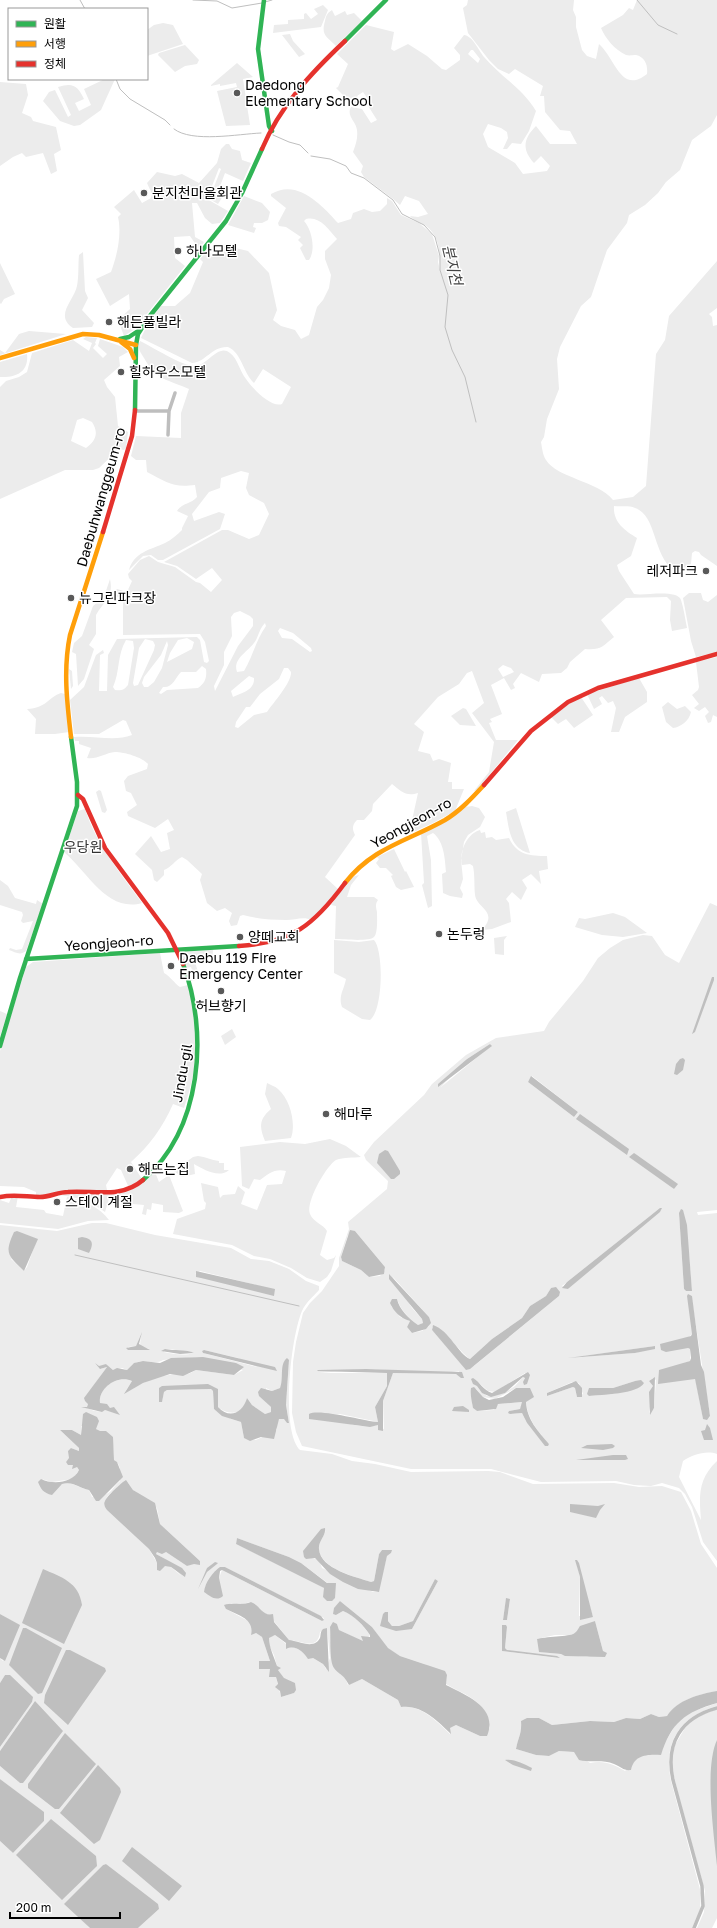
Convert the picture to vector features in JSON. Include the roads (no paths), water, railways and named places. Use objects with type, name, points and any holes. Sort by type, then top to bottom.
[{"type":"street","points":[[264,0],[258,49],[269,126],[272,131]]},
{"type":"street","name":"Daebuhwanggeum-ro","points":[[0,1046],[26,959],[75,813],[78,795],[66,683],[66,653],[70,635],[126,460],[133,430],[135,411],[136,345],[141,328],[226,220],[272,131],[292,98],[309,75],[386,0]]},
{"type":"street","points":[[116,340],[132,336],[141,328]]},
{"type":"street","points":[[0,358],[80,334],[96,335],[136,345]]},
{"type":"street","points":[[116,340],[130,349],[135,362]]},
{"type":"street","points":[[168,435],[169,411],[175,393]]},
{"type":"street","points":[[135,411],[169,411]]},
{"type":"street","name":"Yeongjeon-ro","points":[[26,959],[262,944],[296,932],[324,911],[350,876],[371,857],[393,843],[444,820],[461,808],[479,791],[526,734],[561,706],[598,688],[717,654]]},
{"type":"street","name":"Jindu-gil","points":[[0,1197],[14,1194],[43,1197],[68,1191],[128,1190],[143,1180],[166,1151],[185,1115],[195,1076],[199,1045],[190,983],[178,950],[166,929],[107,852],[95,831],[83,798],[78,795]]},
{"type":"street","points":[[694,1928],[703,1906],[703,1891],[673,1780],[670,1767],[670,1755],[673,1744],[684,1726],[697,1715],[717,1708]]},
{"type":"waterway","name":"분지천","points":[[80,0],[84,8]]},
{"type":"waterway","name":"분지천","points":[[193,0],[217,1],[232,8],[262,3]]},
{"type":"waterway","name":"분지천","points":[[265,2],[272,0]]},
{"type":"waterway","points":[[637,0],[658,25],[677,34]]},
{"type":"waterway","name":"분지천","points":[[116,80],[120,89],[130,99],[165,120],[170,125]]},
{"type":"waterway","name":"분지천","points":[[174,129],[192,136],[203,137],[261,133]]},
{"type":"waterway","name":"분지천","points":[[273,135],[300,145],[308,153]]},
{"type":"waterway","name":"분지천","points":[[311,156],[330,159],[346,166],[351,173],[364,178],[393,200],[402,214],[424,225],[435,237],[440,256],[440,270],[448,295],[445,327],[452,350],[465,377],[476,422]]},
{"type":"waterway","points":[[75,1255],[299,1306]]},
{"type":"place","name":"Daedong Elementary School","points":[[237,93]]},
{"type":"place","name":"분지천마을회관","points":[[144,193]]},
{"type":"place","name":"하나모텔","points":[[178,251]]},
{"type":"place","name":"해든풀빌라","points":[[109,322]]},
{"type":"place","name":"힐하우스모텔","points":[[121,372]]},
{"type":"place","name":"레저파크","points":[[706,571]]},
{"type":"place","name":"뉴그린파크장","points":[[71,598]]},
{"type":"place","name":"논두렁","points":[[439,934]]},
{"type":"place","name":"양떼교회","points":[[240,937]]},
{"type":"place","name":"Daebu 119 Fire Emergency Center","points":[[171,966]]},
{"type":"place","name":"허브향기","points":[[221,991]]},
{"type":"place","name":"해마루","points":[[326,1114]]},
{"type":"place","name":"해뜨는집","points":[[130,1169]]},
{"type":"place","name":"스테이 계절","points":[[57,1202]]},
{"type":"park label","name":"우당원","points":[[83,847]]}]
